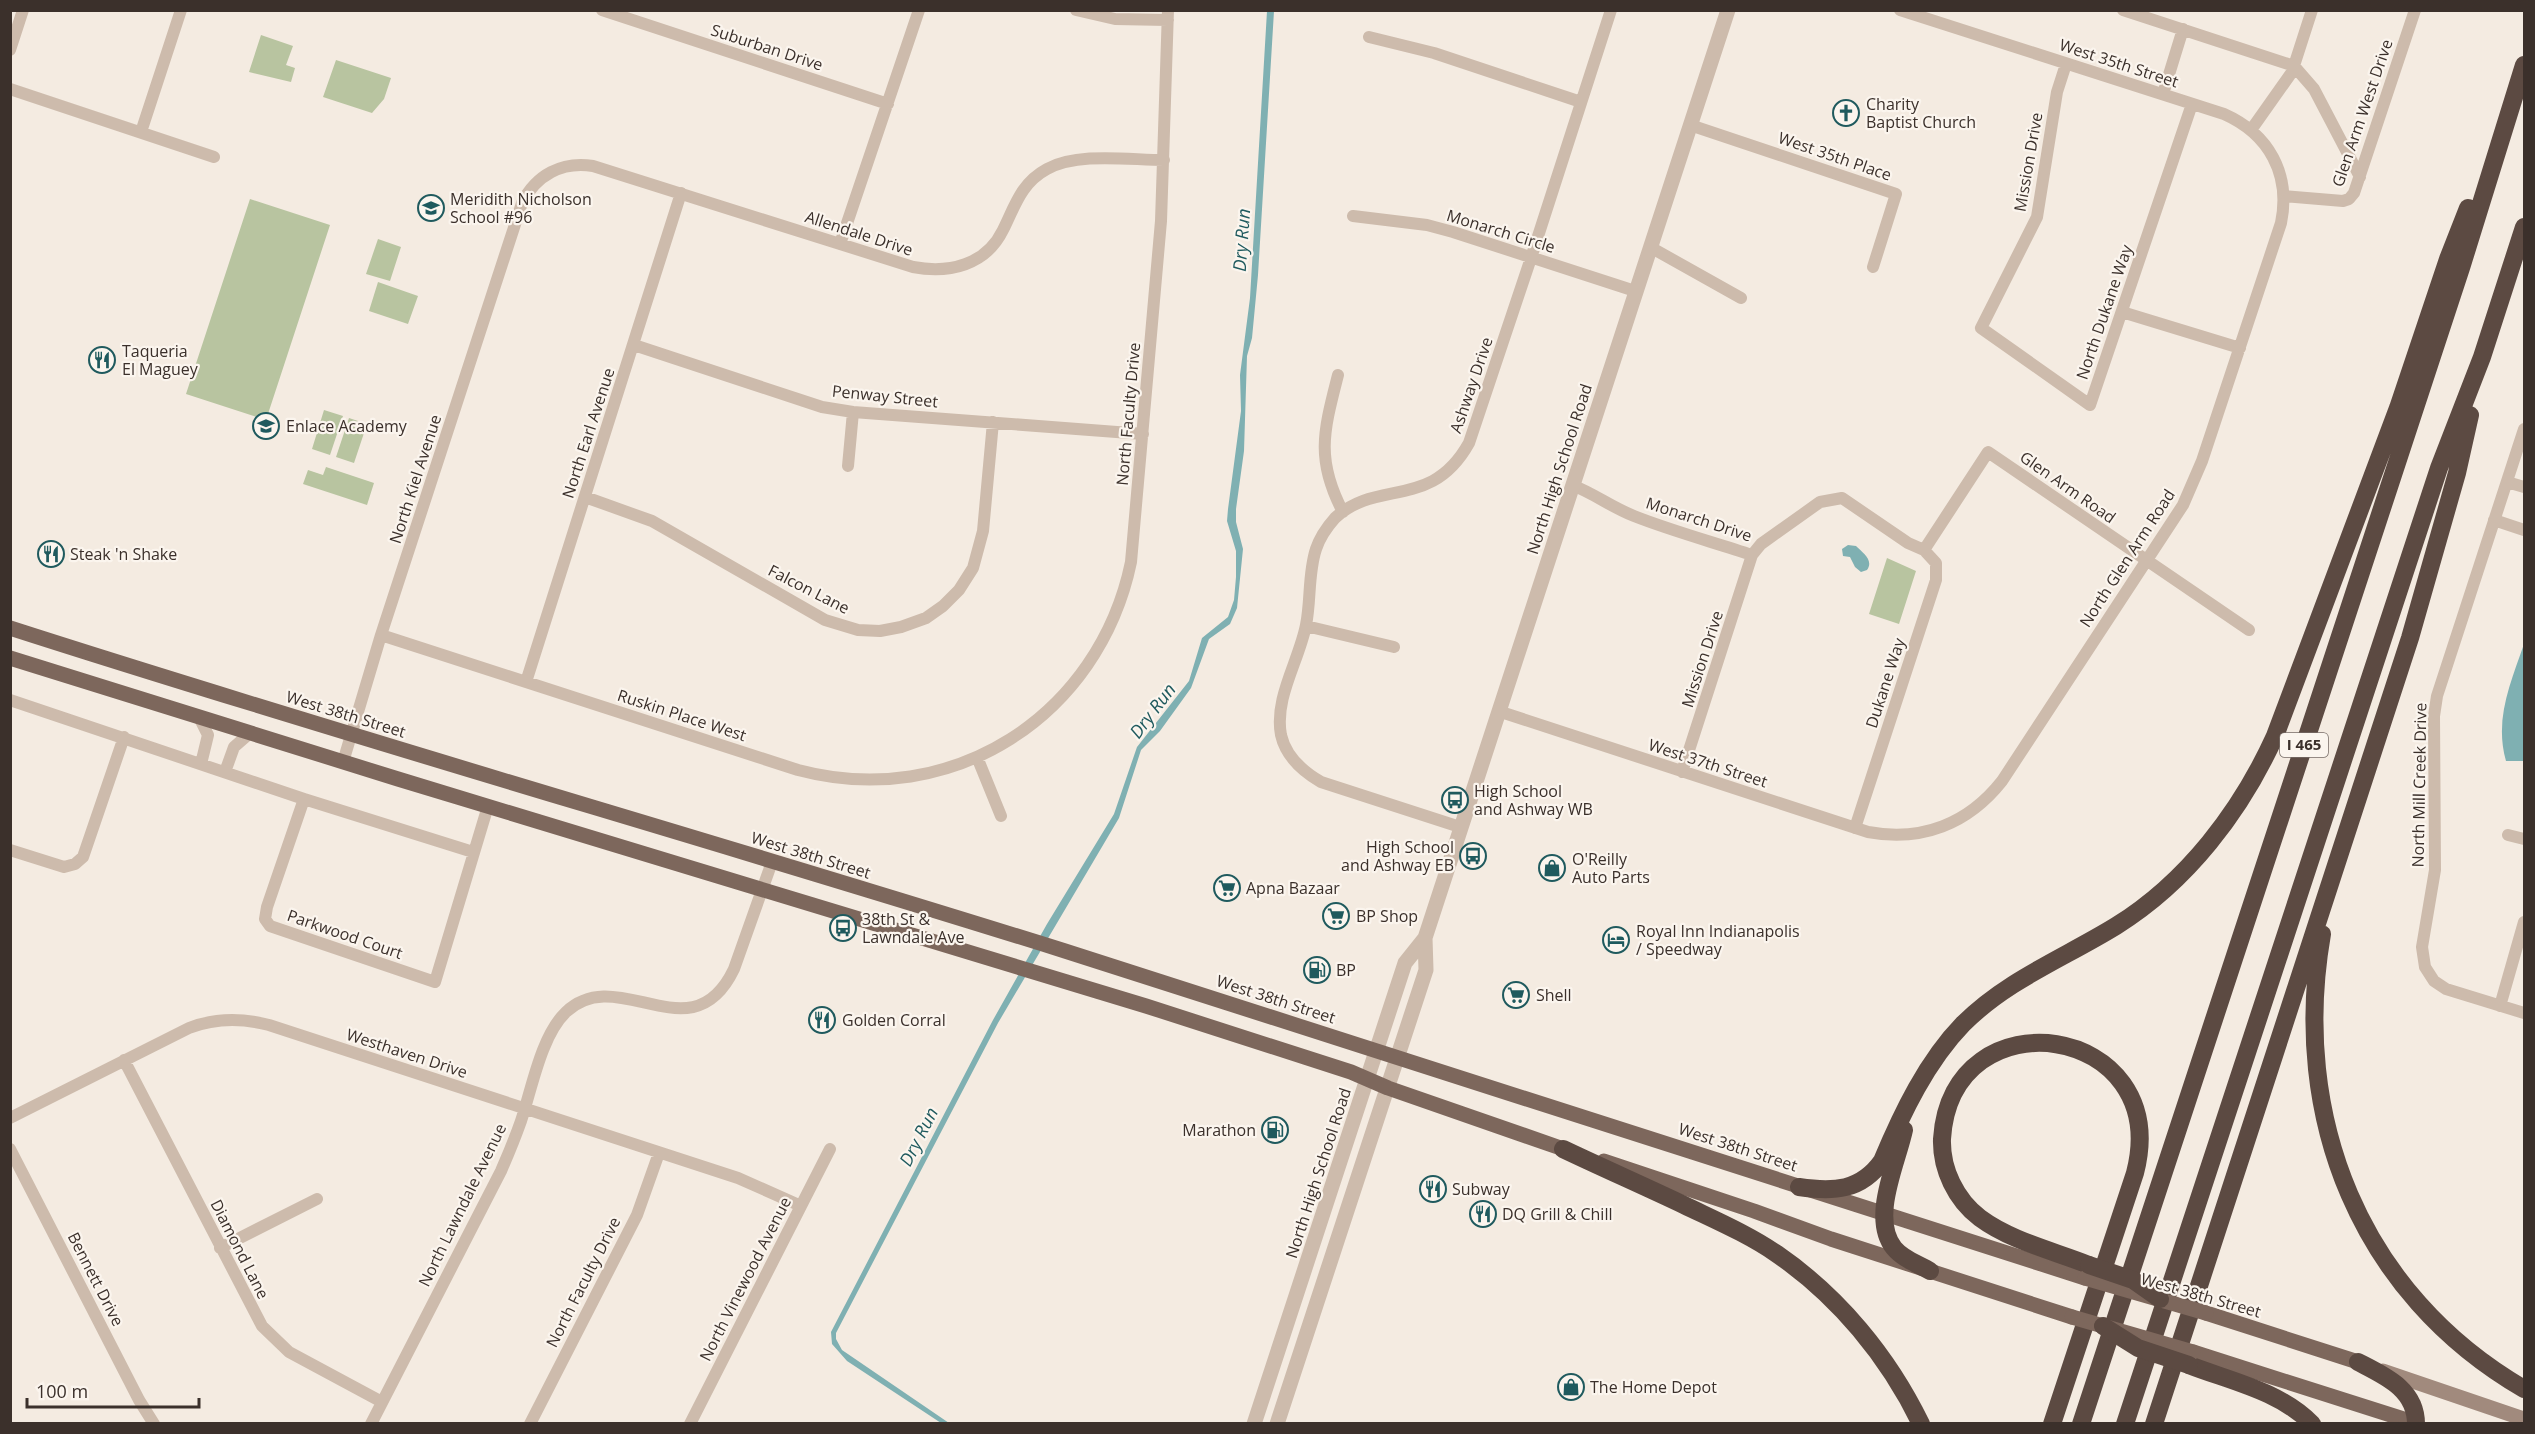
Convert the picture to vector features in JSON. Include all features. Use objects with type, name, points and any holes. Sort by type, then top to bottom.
[{"type":"highway","points":[[1799,1187],[1822,1191],[1842,1189],[1872,1172],[1882,1161],[1929,1068],[1962,1025],[2016,981],[2099,936],[2149,903],[2205,849],[2228,819],[2258,771],[2278,727],[2398,408],[2448,259],[2524,65]]},
{"type":"highway","name":"I 465","points":[[2081,1424],[2461,268],[2524,65]]},
{"type":"highway","name":"I 465","points":[[2125,1424],[2439,468],[2482,357],[2524,227]]},
{"type":"highway","points":[[2154,1424],[2320,907],[2337,864],[2410,638],[2451,495],[2482,357]]},
{"type":"highway","points":[[2337,864],[2319,951],[2313,1021],[2313,1050],[2321,1106],[2337,1162],[2355,1206],[2373,1239],[2406,1287],[2431,1316],[2466,1348],[2524,1389]]},
{"type":"highway","points":[[2052,1424],[2135,1173],[2140,1145],[2139,1125],[2125,1088],[2113,1072],[2098,1060],[2071,1046],[2052,1042],[2031,1042],[2012,1046],[1978,1065],[1964,1078],[1953,1095],[1946,1113],[1943,1133],[1943,1152],[1947,1172],[1966,1206],[1989,1225],[2087,1271],[2133,1280],[2160,1299]]},
{"type":"highway","points":[[1908,1108],[1899,1153],[1887,1193],[1886,1229],[1893,1248],[1930,1271]]},
{"type":"highway","points":[[1563,1149],[1723,1223],[1762,1244],[1791,1264],[1829,1296],[1864,1333],[1902,1388],[1921,1424]]},
{"type":"highway","points":[[2103,1326],[2138,1348],[2191,1358],[2279,1399],[2299,1411],[2312,1424]]},
{"type":"highway","points":[[2358,1362],[2383,1375],[2406,1394],[2414,1408],[2416,1423]]},
{"type":"main road","name":"West 38th Street","points":[[10,628],[351,735],[1060,949],[1885,1214],[2087,1271]]},
{"type":"main road","points":[[10,658],[343,762],[1046,974],[1368,1078],[1388,1088],[1563,1149],[2103,1326]]},
{"type":"main road","name":"West 38th Street","points":[[2160,1299],[2358,1362],[2524,1419]]},
{"type":"main road","points":[[2191,1358],[2416,1423]]},
{"type":"street","points":[[10,50],[23,10]]},
{"type":"street","points":[[141,132],[181,10]]},
{"type":"street","name":"Suburban Drive","points":[[602,10],[888,104]]},
{"type":"street","points":[[840,244],[919,10]]},
{"type":"street","points":[[1076,10],[1115,19],[1168,15]]},
{"type":"street","name":"Ashway Drive","points":[[1461,827],[1321,782],[1307,774],[1292,759],[1283,740],[1280,713],[1306,626],[1316,550],[1328,527],[1343,512],[1370,499],[1424,486],[1442,475],[1457,460],[1473,432],[1532,258],[1611,10]]},
{"type":"street","name":"North High School Road","points":[[1276,1424],[1426,970],[1425,938],[1728,10]]},
{"type":"street","name":"West 35th Street","points":[[1900,10],[2224,114],[2251,130],[2264,142],[2280,171],[2284,196]]},
{"type":"street","points":[[2123,10],[2294,66],[2314,89],[2360,177]]},
{"type":"street","points":[[2251,130],[2294,66],[2312,10]]},
{"type":"street","name":"Glen Arm West Drive","points":[[2284,196],[2343,201],[2349,199],[2354,193],[2415,10]]},
{"type":"street","name":"North Faculty Drive","points":[[976,757],[1005,744],[1044,715],[1077,681],[1103,641],[1122,598],[1131,562],[1162,212],[1168,15]]},
{"type":"street","points":[[2163,94],[2183,29]]},
{"type":"street","points":[[1369,37],[1434,53],[1581,102]]},
{"type":"street","name":"Mission Drive","points":[[1981,328],[2037,217],[2057,92],[2066,64]]},
{"type":"street","points":[[10,89],[214,157]]},
{"type":"street","name":"North Dukane Way","points":[[1981,328],[2090,405],[2192,104]]},
{"type":"street","name":"West 35th Place","points":[[1690,125],[1896,194],[1873,267]]},
{"type":"street","name":"Allendale Drive","points":[[521,207],[527,193],[538,180],[551,171],[572,165],[593,166],[924,269],[945,270],[961,267],[980,257],[995,242],[1022,189],[1046,169],[1076,159],[1164,160]]},
{"type":"street","name":"North Earl Avenue","points":[[526,682],[681,194]]},
{"type":"street","name":"North Glen Arm Road","points":[[1910,835],[1926,833],[1951,825],[1975,809],[1995,790],[2145,560],[2172,524],[2192,486],[2240,348],[2281,223],[2284,196]]},
{"type":"street","name":"North Kiel Avenue","points":[[343,762],[381,635],[521,207]]},
{"type":"street","name":"Monarch Circle","points":[[1353,216],[1427,225],[1635,291]]},
{"type":"street","points":[[1650,247],[1741,298]]},
{"type":"street","points":[[2122,312],[2240,348]]},
{"type":"street","name":"Penway Street","points":[[634,345],[812,404],[853,412],[1143,434]]},
{"type":"street","points":[[1338,375],[1328,414],[1324,457],[1329,482],[1343,512]]},
{"type":"street","points":[[848,466],[853,412]]},
{"type":"street","name":"Falcon Lane","points":[[585,497],[652,521],[825,620],[864,631],[900,627],[926,618],[943,606],[959,590],[973,568],[983,531],[993,422]]},
{"type":"street","name":"North Mill Creek Drive","points":[[2500,1006],[2446,989],[2428,973],[2422,951],[2435,870],[2436,701],[2440,682],[2524,429]]},
{"type":"street","name":"Glen Arm Road","points":[[1924,550],[1988,452],[2249,630]]},
{"type":"street","points":[[2507,482],[2524,487]]},
{"type":"street","name":"Monarch Drive","points":[[1572,485],[1596,494],[1609,505],[1634,516],[1752,555],[1761,544],[1820,502],[1842,498],[1908,543],[1924,550]]},
{"type":"street","points":[[2494,520],[2524,530]]},
{"type":"street","name":"Dukane Way","points":[[1855,828],[1936,580],[1936,562],[1924,550]]},
{"type":"street","name":"Mission Drive","points":[[1682,772],[1752,555]]},
{"type":"street","points":[[1306,626],[1394,647]]},
{"type":"street","name":"Ruskin Place West","points":[[381,635],[798,770],[823,776],[851,779],[899,778],[946,768],[976,757]]},
{"type":"street","points":[[10,700],[304,799],[473,852],[488,806]]},
{"type":"street","name":"West 37th Street","points":[[1498,711],[1855,828],[1882,835],[1910,835]]},
{"type":"street","points":[[199,717],[208,735],[201,764]]},
{"type":"street","points":[[225,772],[234,747],[250,733]]},
{"type":"street","points":[[10,850],[64,867],[75,864],[84,857],[124,737]]},
{"type":"street","points":[[976,757],[1001,816]]},
{"type":"street","name":"Parkwood Court","points":[[304,799],[267,907],[266,919],[270,926],[435,982],[473,852]]},
{"type":"street","points":[[2508,835],[2524,839]]},
{"type":"street","name":"North Lawndale Avenue","points":[[371,1424],[501,1171],[525,1109],[549,1035],[561,1017],[574,1006],[589,998],[609,995],[630,998],[653,1006],[680,1009],[696,1006],[715,995],[726,983],[734,969],[772,862]]},
{"type":"street","points":[[2524,922],[2500,1006],[2524,1013]]},
{"type":"street","name":"North High School Road","points":[[1254,1424],[1405,963],[1425,938]]},
{"type":"street","name":"Westhaven Drive","points":[[10,1118],[194,1026],[220,1020],[242,1020],[269,1025],[752,1183],[801,1206]]},
{"type":"street","name":"Diamond Lane","points":[[124,1060],[256,1317],[276,1341],[297,1357],[382,1402]]},
{"type":"street","name":"Bennett Drive","points":[[10,1149],[139,1400],[154,1424]]},
{"type":"street","name":"North Vinewood Avenue","points":[[690,1424],[830,1149]]},
{"type":"street","name":"North Faculty Drive","points":[[530,1424],[637,1215],[659,1153]]},
{"type":"street","points":[[220,1248],[317,1199]]},
{"type":"green space","points":[[261,35],[293,46],[286,65],[295,68],[291,82],[249,72]]},
{"type":"green space","points":[[336,60],[391,78],[384,99],[372,113],[323,97]]},
{"type":"green space","points":[[250,199],[330,225],[266,420],[186,394]]},
{"type":"green space","points":[[378,239],[401,247],[390,281],[366,274]]},
{"type":"green space","points":[[378,282],[418,296],[408,324],[369,311]]},
{"type":"green space","points":[[324,410],[343,416],[330,455],[312,449]]},
{"type":"green space","points":[[349,418],[367,424],[354,463],[336,457]]},
{"type":"green space","points":[[326,467],[374,483],[367,505],[303,484],[308,470],[323,475]]},
{"type":"green space","points":[[1887,558],[1916,571],[1899,624],[1869,614]]},
{"type":"water","name":"Dry Run","points":[[1267,11],[1274,11],[1258,275],[1252,338],[1247,356],[1244,451],[1236,509],[1236,522],[1243,549],[1237,608],[1230,624],[1209,639],[1191,688],[1160,731],[1141,750],[1119,818],[998,1023],[836,1333],[836,1339],[842,1350],[949,1423],[941,1423],[847,1361],[832,1344],[831,1332],[993,1020],[1047,924],[1114,814],[1137,747],[1189,681],[1202,638],[1228,617],[1234,600],[1236,551],[1227,521],[1241,411],[1240,375],[1250,298]]},
{"type":"water","points":[[1848,545],[1856,546],[1867,557],[1869,566],[1867,570],[1861,572],[1855,567],[1850,557],[1843,556],[1842,549]]},
{"type":"water","points":[[2524,644],[2524,761],[2506,761],[2502,730],[2503,716],[2509,687]]},
{"type":"place","name":"Charity Baptist Church","points":[[1846,113]]},
{"type":"place","name":"Meridith Nicholson School #96","points":[[431,208]]},
{"type":"place","name":"Taqueria El Maguey","points":[[102,360]]},
{"type":"place","name":"Enlace Academy","points":[[266,426]]},
{"type":"place","name":"Steak 'n Shake","points":[[51,554]]},
{"type":"place","name":"High School and Ashway WB","points":[[1455,800]]},
{"type":"place","name":"High School and Ashway EB","points":[[1473,856]]},
{"type":"place","name":"O'Reilly Auto Parts","points":[[1552,868]]},
{"type":"place","name":"Apna Bazaar","points":[[1227,888]]},
{"type":"place","name":"BP Shop","points":[[1336,916]]},
{"type":"place","name":"38th St & Lawndale Ave","points":[[843,928]]},
{"type":"place","name":"Royal Inn Indianapolis / Speedway","points":[[1616,940]]},
{"type":"place","name":"BP","points":[[1317,970]]},
{"type":"place","name":"Shell","points":[[1516,995]]},
{"type":"place","name":"Golden Corral","points":[[822,1020]]},
{"type":"place","name":"Marathon","points":[[1275,1130]]},
{"type":"place","name":"Subway","points":[[1433,1189]]},
{"type":"place","name":"DQ Grill & Chill","points":[[1483,1214]]},
{"type":"place","name":"The Home Depot","points":[[1571,1387]]}]
